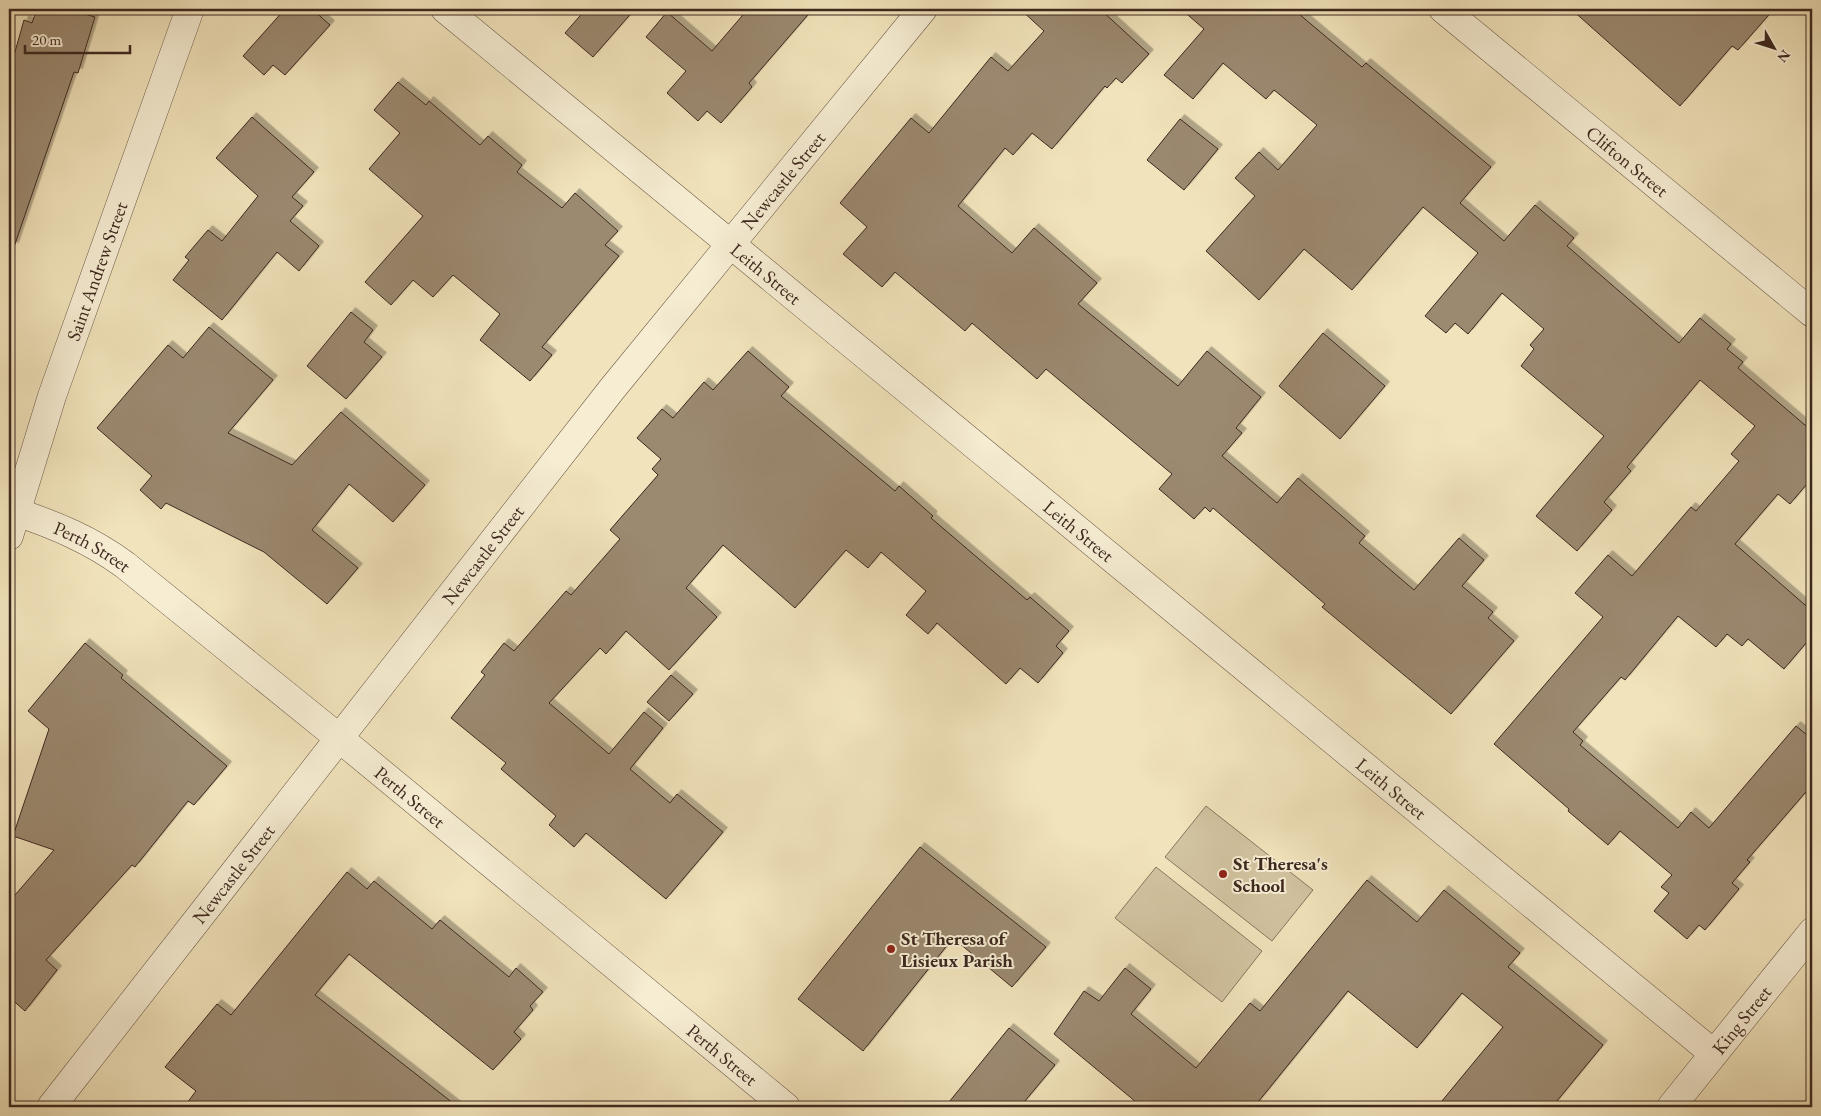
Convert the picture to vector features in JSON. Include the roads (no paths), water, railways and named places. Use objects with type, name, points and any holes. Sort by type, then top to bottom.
[{"type":"street","name":"Saint Andrew Street","points":[[12,524],[52,396],[190,9]]},
{"type":"street","name":"Leith Street","points":[[445,9],[1713,1053]]},
{"type":"street","name":"Newcastle Street","points":[[51,1107],[612,388],[923,9]]},
{"type":"street","name":"Clifton Street","points":[[1443,9],[1812,313]]},
{"type":"street","name":"Perth Street","points":[[12,524],[50,523],[108,552],[339,738],[786,1107]]},
{"type":"street","name":"King Street","points":[[1671,1107],[1812,932]]},
{"type":"place","name":"St Theresa's School","points":[[1223,874]]},
{"type":"place","name":"St Theresa of Lisieux Parish","points":[[891,949]]}]
